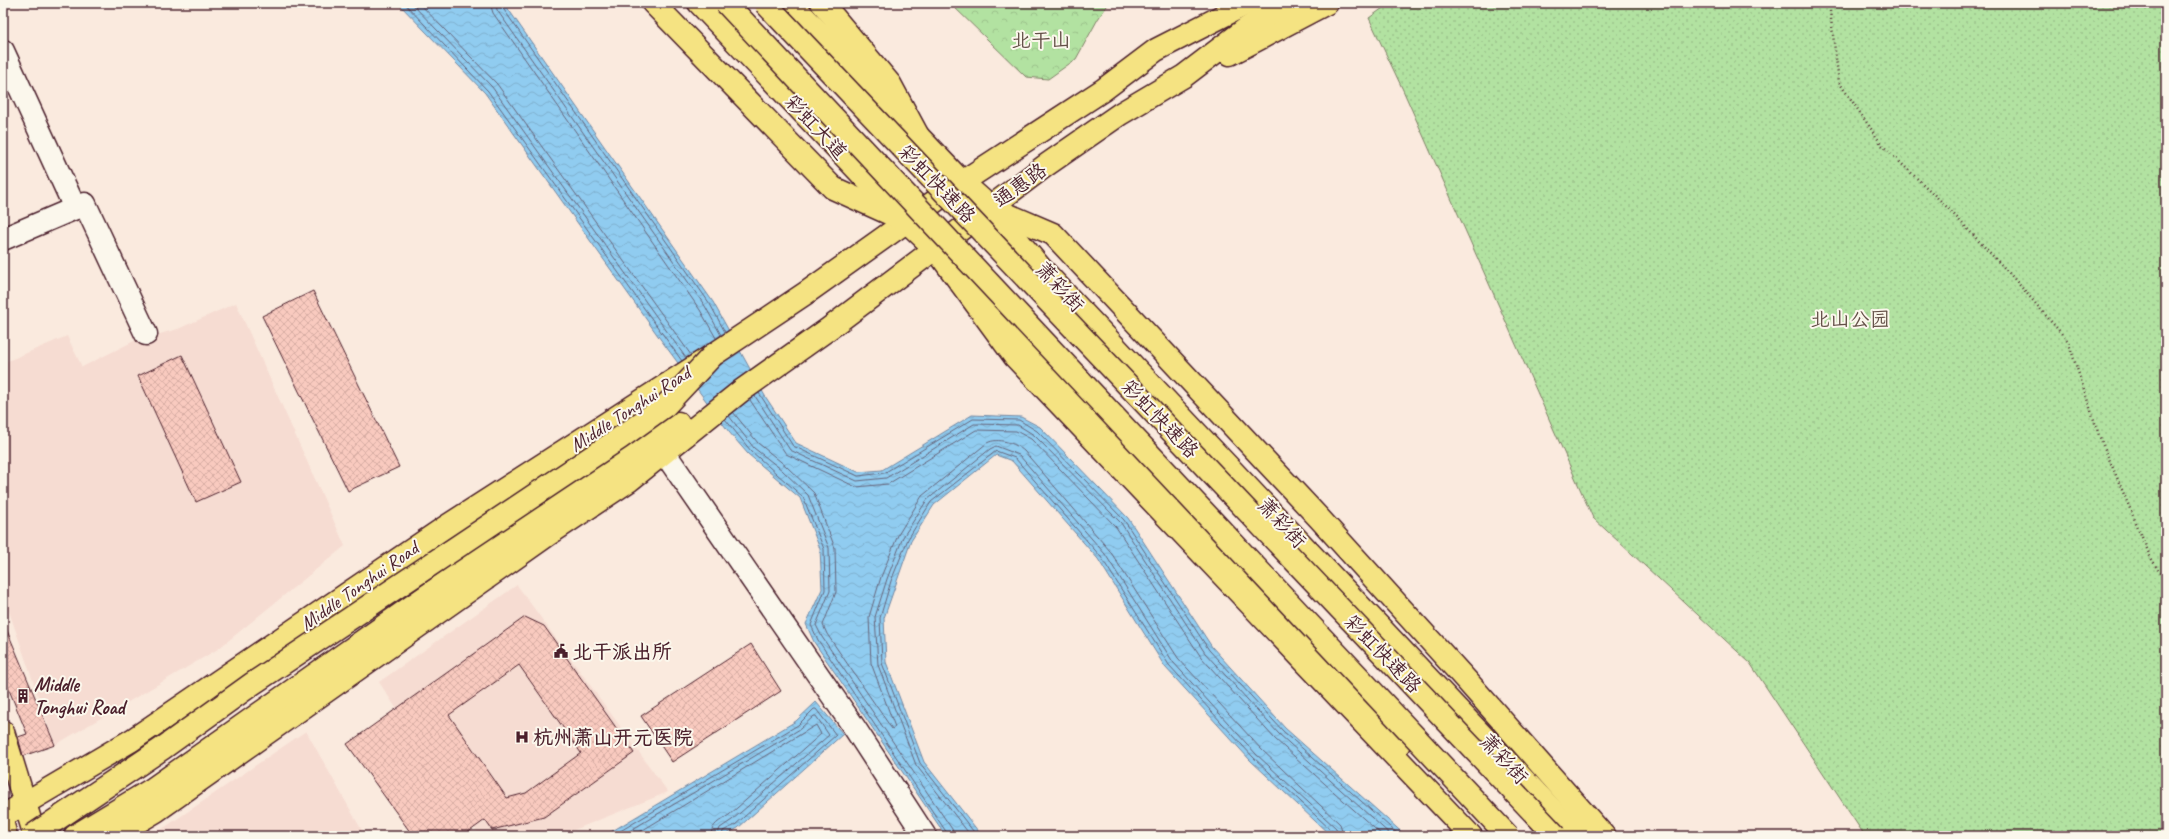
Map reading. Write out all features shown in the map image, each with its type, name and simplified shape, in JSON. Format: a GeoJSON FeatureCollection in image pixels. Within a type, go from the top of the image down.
{"type":"FeatureCollection","features":[{"type":"Feature","properties":{"kind":"main road"},"geometry":{"type":"LineString","coordinates":[[653,3],[832,188],[906,221]]}},
{"type":"Feature","properties":{"kind":"main road","name":"彩虹大道"},"geometry":{"type":"LineString","coordinates":[[699,3],[906,221],[935,248]]}},
{"type":"Feature","properties":{"kind":"main road","name":"彩虹快速路"},"geometry":{"type":"LineString","coordinates":[[726,3],[1508,836]]}},
{"type":"Feature","properties":{"kind":"main road","name":"彩虹快速路"},"geometry":{"type":"LineString","coordinates":[[765,3],[1556,836]]}},
{"type":"Feature","properties":{"kind":"main road"},"geometry":{"type":"LineString","coordinates":[[791,3],[962,182],[990,207],[1053,234],[1318,518],[1473,688],[1604,836]]}},
{"type":"Feature","properties":{"kind":"main road"},"geometry":{"type":"LineString","coordinates":[[822,3],[890,84],[918,136]]}},
{"type":"Feature","properties":{"kind":"main road"},"geometry":{"type":"LineString","coordinates":[[1156,50],[1216,3]]}},
{"type":"Feature","properties":{"kind":"main road","name":"通惠路"},"geometry":{"type":"LineString","coordinates":[[740,337],[962,182],[1103,90],[1156,50],[1248,3]]}},
{"type":"Feature","properties":{"kind":"main road","name":"通惠路"},"geometry":{"type":"LineString","coordinates":[[761,377],[990,207],[1120,114],[1184,76],[1247,28],[1286,3]]}},
{"type":"Feature","properties":{"kind":"main road"},"geometry":{"type":"LineString","coordinates":[[1184,76],[1260,39],[1327,3]]}},
{"type":"Feature","properties":{"kind":"main road","name":"萧彩街"},"geometry":{"type":"LineString","coordinates":[[990,207],[1040,267],[1577,836]]}},
{"type":"Feature","properties":{"kind":"main road"},"geometry":{"type":"LineString","coordinates":[[935,248],[1015,357],[1471,836]]}},
{"type":"Feature","properties":{"kind":"main road"},"geometry":{"type":"LineString","coordinates":[[935,248],[1484,836]]}},
{"type":"Feature","properties":{"kind":"main road","name":"Middle Tonghui Road"},"geometry":{"type":"LineString","coordinates":[[3,816],[132,740],[444,528],[740,337]]}},
{"type":"Feature","properties":{"kind":"main road","name":"Middle Tonghui Road"},"geometry":{"type":"LineString","coordinates":[[33,836],[163,748],[258,680],[548,485],[614,443],[666,405],[713,355]]}},
{"type":"Feature","properties":{"kind":"main road","name":"Middle Tonghui Road"},"geometry":{"type":"LineString","coordinates":[[114,836],[156,811],[549,534],[630,480],[741,391],[761,377]]}},
{"type":"Feature","properties":{"kind":"main road","name":"Middle Tonghui Road"},"geometry":{"type":"LineString","coordinates":[[75,836],[151,790],[479,559],[685,419],[741,391]]}},
{"type":"Feature","properties":{"kind":"main road"},"geometry":{"type":"LineString","coordinates":[[3,732],[25,803],[33,836]]}},
{"type":"Feature","properties":{"kind":"main road"},"geometry":{"type":"LineString","coordinates":[[3,825],[6,836]]}},
{"type":"Feature","properties":{"kind":"street"},"geometry":{"type":"LineString","coordinates":[[3,51],[75,208]]}},
{"type":"Feature","properties":{"kind":"street"},"geometry":{"type":"LineString","coordinates":[[3,239],[85,204],[146,334]]}},
{"type":"Feature","properties":{"kind":"street"},"geometry":{"type":"LineString","coordinates":[[664,452],[854,727],[925,836]]}},
{"type":"Feature","properties":{"kind":"path"},"geometry":{"type":"LineString","coordinates":[[1829,3],[1839,82],[1882,145],[1944,204],[2010,274],[2068,341],[2099,435],[2150,556],[2166,584]]}},
{"type":"Feature","properties":{"kind":"shaded area"},"geometry":{"type":"Polygon","coordinates":[[[236,303],[345,546],[218,649],[55,745],[3,594],[3,363],[67,336],[82,367],[134,341],[178,329],[236,303]]]}},
{"type":"Feature","properties":{"kind":"shaded area","name":"杭州萧山开元医院"},"geometry":{"type":"Polygon","coordinates":[[[517,585],[668,792],[559,836],[480,836],[379,682],[517,585]]]}},
{"type":"Feature","properties":{"kind":"shaded area"},"geometry":{"type":"Polygon","coordinates":[[[306,731],[365,836],[152,836],[306,731]]]}},
{"type":"Feature","properties":{"kind":"green space","name":"北干山"},"geometry":{"type":"Polygon","coordinates":[[[950,3],[1109,3],[1098,19],[1076,59],[1048,79],[1026,77],[950,3]]]}},
{"type":"Feature","properties":{"kind":"green space","name":"北山公园"},"geometry":{"type":"Polygon","coordinates":[[[1390,3],[2166,3],[2166,836],[1865,836],[1750,663],[1593,518],[1403,90],[1369,18],[1390,3]]]}},
{"type":"Feature","properties":{"kind":"water"},"geometry":{"type":"Polygon","coordinates":[[[398,3],[504,3],[713,302],[765,396],[796,443],[858,472],[882,470],[972,415],[1021,417],[1040,427],[1128,518],[1212,647],[1285,728],[1406,836],[1331,836],[1250,760],[1165,667],[1098,559],[1012,461],[996,455],[934,505],[911,541],[884,618],[886,662],[924,762],[982,836],[946,836],[814,642],[806,624],[822,589],[820,549],[800,498],[748,454],[729,432],[661,340],[485,93],[398,3]]]}},
{"type":"Feature","properties":{"kind":"water"},"geometry":{"type":"Polygon","coordinates":[[[816,702],[843,734],[738,828],[723,836],[604,836],[796,721],[816,702]]]}},
{"type":"Feature","properties":{"kind":"building"},"geometry":{"type":"Polygon","coordinates":[[[313,291],[399,467],[348,491],[262,316],[313,291]]]}},
{"type":"Feature","properties":{"kind":"building"},"geometry":{"type":"Polygon","coordinates":[[[182,355],[241,482],[196,502],[138,376],[182,355]]]}},
{"type":"Feature","properties":{"kind":"building"},"geometry":{"type":"Polygon","coordinates":[[[525,617],[544,626],[634,753],[544,817],[492,830],[485,820],[463,836],[413,836],[347,744],[525,617]],[[519,665],[449,715],[507,798],[526,793],[581,753],[519,665]]]}},
{"type":"Feature","properties":{"kind":"building","name":"Middle Tonghui Road"},"geometry":{"type":"Polygon","coordinates":[[[3,621],[55,745],[23,756],[18,737],[27,734],[3,675],[3,621]]]}},
{"type":"Feature","properties":{"kind":"building"},"geometry":{"type":"Polygon","coordinates":[[[751,644],[781,691],[672,762],[641,716],[751,644]]]}},
{"type":"Feature","properties":{"kind":"place","name":"北干派出所"},"geometry":{"type":"Point","coordinates":[561,651]}},
{"type":"Feature","properties":{"kind":"place","name":"Middle Tonghui Road"},"geometry":{"type":"Point","coordinates":[23,696]}},
{"type":"Feature","properties":{"kind":"place","name":"杭州萧山开元医院"},"geometry":{"type":"Point","coordinates":[522,737]}}]}
